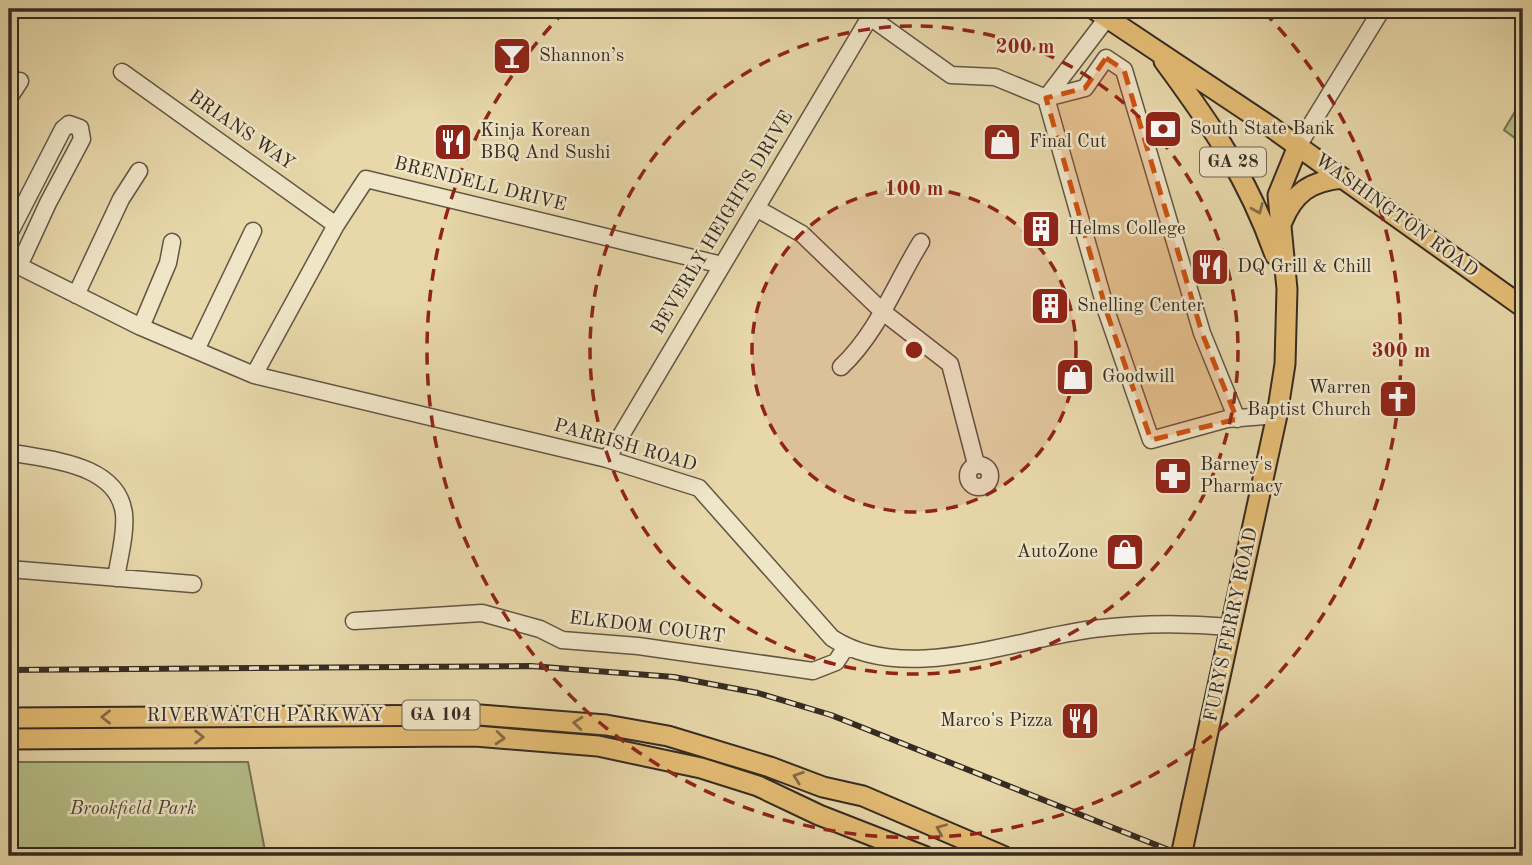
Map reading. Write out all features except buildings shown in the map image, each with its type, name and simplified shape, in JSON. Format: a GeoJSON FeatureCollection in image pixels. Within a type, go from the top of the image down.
{"type":"FeatureCollection","features":[{"type":"Feature","properties":{"kind":"main road","name":"WASHINGTON ROAD"},"geometry":{"type":"LineString","coordinates":[[1100,13],[1298,146],[1523,307]]}},
{"type":"Feature","properties":{"kind":"main road","name":"GA 28"},"geometry":{"type":"LineString","coordinates":[[1155,49],[1215,131],[1258,205],[1287,289]]}},
{"type":"Feature","properties":{"kind":"main road","name":"FURYS FERRY ROAD"},"geometry":{"type":"LineString","coordinates":[[1181,856],[1277,415],[1285,364],[1287,289],[1278,195],[1298,146]]}},
{"type":"Feature","properties":{"kind":"main road"},"geometry":{"type":"LineString","coordinates":[[1280,226],[1290,202],[1301,190],[1324,180],[1343,178]]}},
{"type":"Feature","properties":{"kind":"main road","name":"RIVERWATCH PARKWAY"},"geometry":{"type":"LineString","coordinates":[[9,718],[480,715],[606,725],[668,736],[770,766],[823,787],[863,796],[1003,856]]}},
{"type":"Feature","properties":{"kind":"main road","name":"RIVERWATCH PARKWAY"},"geometry":{"type":"LineString","coordinates":[[9,739],[475,736],[598,746],[701,768],[758,786],[819,815],[924,856]]}},
{"type":"Feature","properties":{"kind":"street"},"geometry":{"type":"LineString","coordinates":[[1298,146],[1382,9]]}},
{"type":"Feature","properties":{"kind":"street"},"geometry":{"type":"LineString","coordinates":[[873,13],[951,75],[995,77],[1046,98],[1085,88],[1106,58],[1124,70],[1202,333],[1237,419]]}},
{"type":"Feature","properties":{"kind":"street","name":"BEVERLY HEIGHTS DRIVE"},"geometry":{"type":"LineString","coordinates":[[607,459],[873,13]]}},
{"type":"Feature","properties":{"kind":"street"},"geometry":{"type":"LineString","coordinates":[[1100,13],[1046,98],[1107,313],[1151,440],[1237,419],[1277,415]]}},
{"type":"Feature","properties":{"kind":"street","name":"BRIANS WAY"},"geometry":{"type":"LineString","coordinates":[[122,72],[336,225]]}},
{"type":"Feature","properties":{"kind":"street"},"geometry":{"type":"LineString","coordinates":[[9,98],[20,81]]}},
{"type":"Feature","properties":{"kind":"street"},"geometry":{"type":"LineString","coordinates":[[9,234],[63,129],[69,124],[80,128],[81,142],[14,264]]}},
{"type":"Feature","properties":{"kind":"street"},"geometry":{"type":"LineString","coordinates":[[76,295],[121,199],[139,171]]}},
{"type":"Feature","properties":{"kind":"street","name":"BRENDELL DRIVE"},"geometry":{"type":"LineString","coordinates":[[254,374],[336,225],[366,179],[722,265]]}},
{"type":"Feature","properties":{"kind":"street"},"geometry":{"type":"LineString","coordinates":[[756,208],[802,234],[883,312],[950,364],[976,464]]}},
{"type":"Feature","properties":{"kind":"street"},"geometry":{"type":"LineString","coordinates":[[196,350],[253,231]]}},
{"type":"Feature","properties":{"kind":"street"},"geometry":{"type":"LineString","coordinates":[[141,327],[168,263],[172,242]]}},
{"type":"Feature","properties":{"kind":"street"},"geometry":{"type":"LineString","coordinates":[[841,367],[853,356],[883,312],[920,242]]}},
{"type":"Feature","properties":{"kind":"street","name":"PARRISH ROAD"},"geometry":{"type":"LineString","coordinates":[[14,264],[141,327],[254,374],[607,459],[699,488],[832,638],[846,647],[890,657],[938,657],[1119,626],[1181,624],[1231,627]]}},
{"type":"Feature","properties":{"kind":"street"},"geometry":{"type":"LineString","coordinates":[[9,452],[86,468],[120,495],[124,516],[116,578]]}},
{"type":"Feature","properties":{"kind":"street"},"geometry":{"type":"LineString","coordinates":[[9,569],[193,584]]}},
{"type":"Feature","properties":{"kind":"street","name":"ELKDOM COURT"},"geometry":{"type":"LineString","coordinates":[[354,621],[482,613],[540,629],[562,640],[638,646],[813,671],[836,662],[846,647]]}},
{"type":"Feature","properties":{"kind":"highlighted area"},"geometry":{"type":"Polygon","coordinates":[[[1106,58],[1124,70],[1202,333],[1237,419],[1151,440],[1107,313],[1046,98],[1085,88],[1106,58]]]}},
{"type":"Feature","properties":{"kind":"green space"},"geometry":{"type":"Polygon","coordinates":[[[1523,98],[1523,144],[1504,130],[1523,98]]]}},
{"type":"Feature","properties":{"kind":"green space","name":"Brookfield Park"},"geometry":{"type":"Polygon","coordinates":[[[9,762],[248,762],[266,856],[9,856],[9,762]]]}},
{"type":"Feature","properties":{"kind":"railway"},"geometry":{"type":"LineString","coordinates":[[9,670],[531,666],[674,677],[758,693],[831,715],[1184,856]]}},
{"type":"Feature","properties":{"kind":"place","name":"Shannon’s"},"geometry":{"type":"Point","coordinates":[512,56]}},
{"type":"Feature","properties":{"kind":"place","name":"South State Bank"},"geometry":{"type":"Point","coordinates":[1163,129]}},
{"type":"Feature","properties":{"kind":"place","name":"Kinja Korean BBQ And Sushi"},"geometry":{"type":"Point","coordinates":[453,142]}},
{"type":"Feature","properties":{"kind":"place","name":"Final Cut"},"geometry":{"type":"Point","coordinates":[1002,142]}},
{"type":"Feature","properties":{"kind":"place","name":"Helms College"},"geometry":{"type":"Point","coordinates":[1041,229]}},
{"type":"Feature","properties":{"kind":"place","name":"DQ Grill & Chill"},"geometry":{"type":"Point","coordinates":[1210,267]}},
{"type":"Feature","properties":{"kind":"place","name":"Snelling Center"},"geometry":{"type":"Point","coordinates":[1050,306]}},
{"type":"Feature","properties":{"kind":"place","name":"Goodwill"},"geometry":{"type":"Point","coordinates":[1075,377]}},
{"type":"Feature","properties":{"kind":"place","name":"Warren Baptist Church"},"geometry":{"type":"Point","coordinates":[1398,399]}},
{"type":"Feature","properties":{"kind":"place","name":"Barney's Pharmacy"},"geometry":{"type":"Point","coordinates":[1173,476]}},
{"type":"Feature","properties":{"kind":"place","name":"AutoZone"},"geometry":{"type":"Point","coordinates":[1125,552]}},
{"type":"Feature","properties":{"kind":"place","name":"Marco's Pizza"},"geometry":{"type":"Point","coordinates":[1080,721]}}]}
